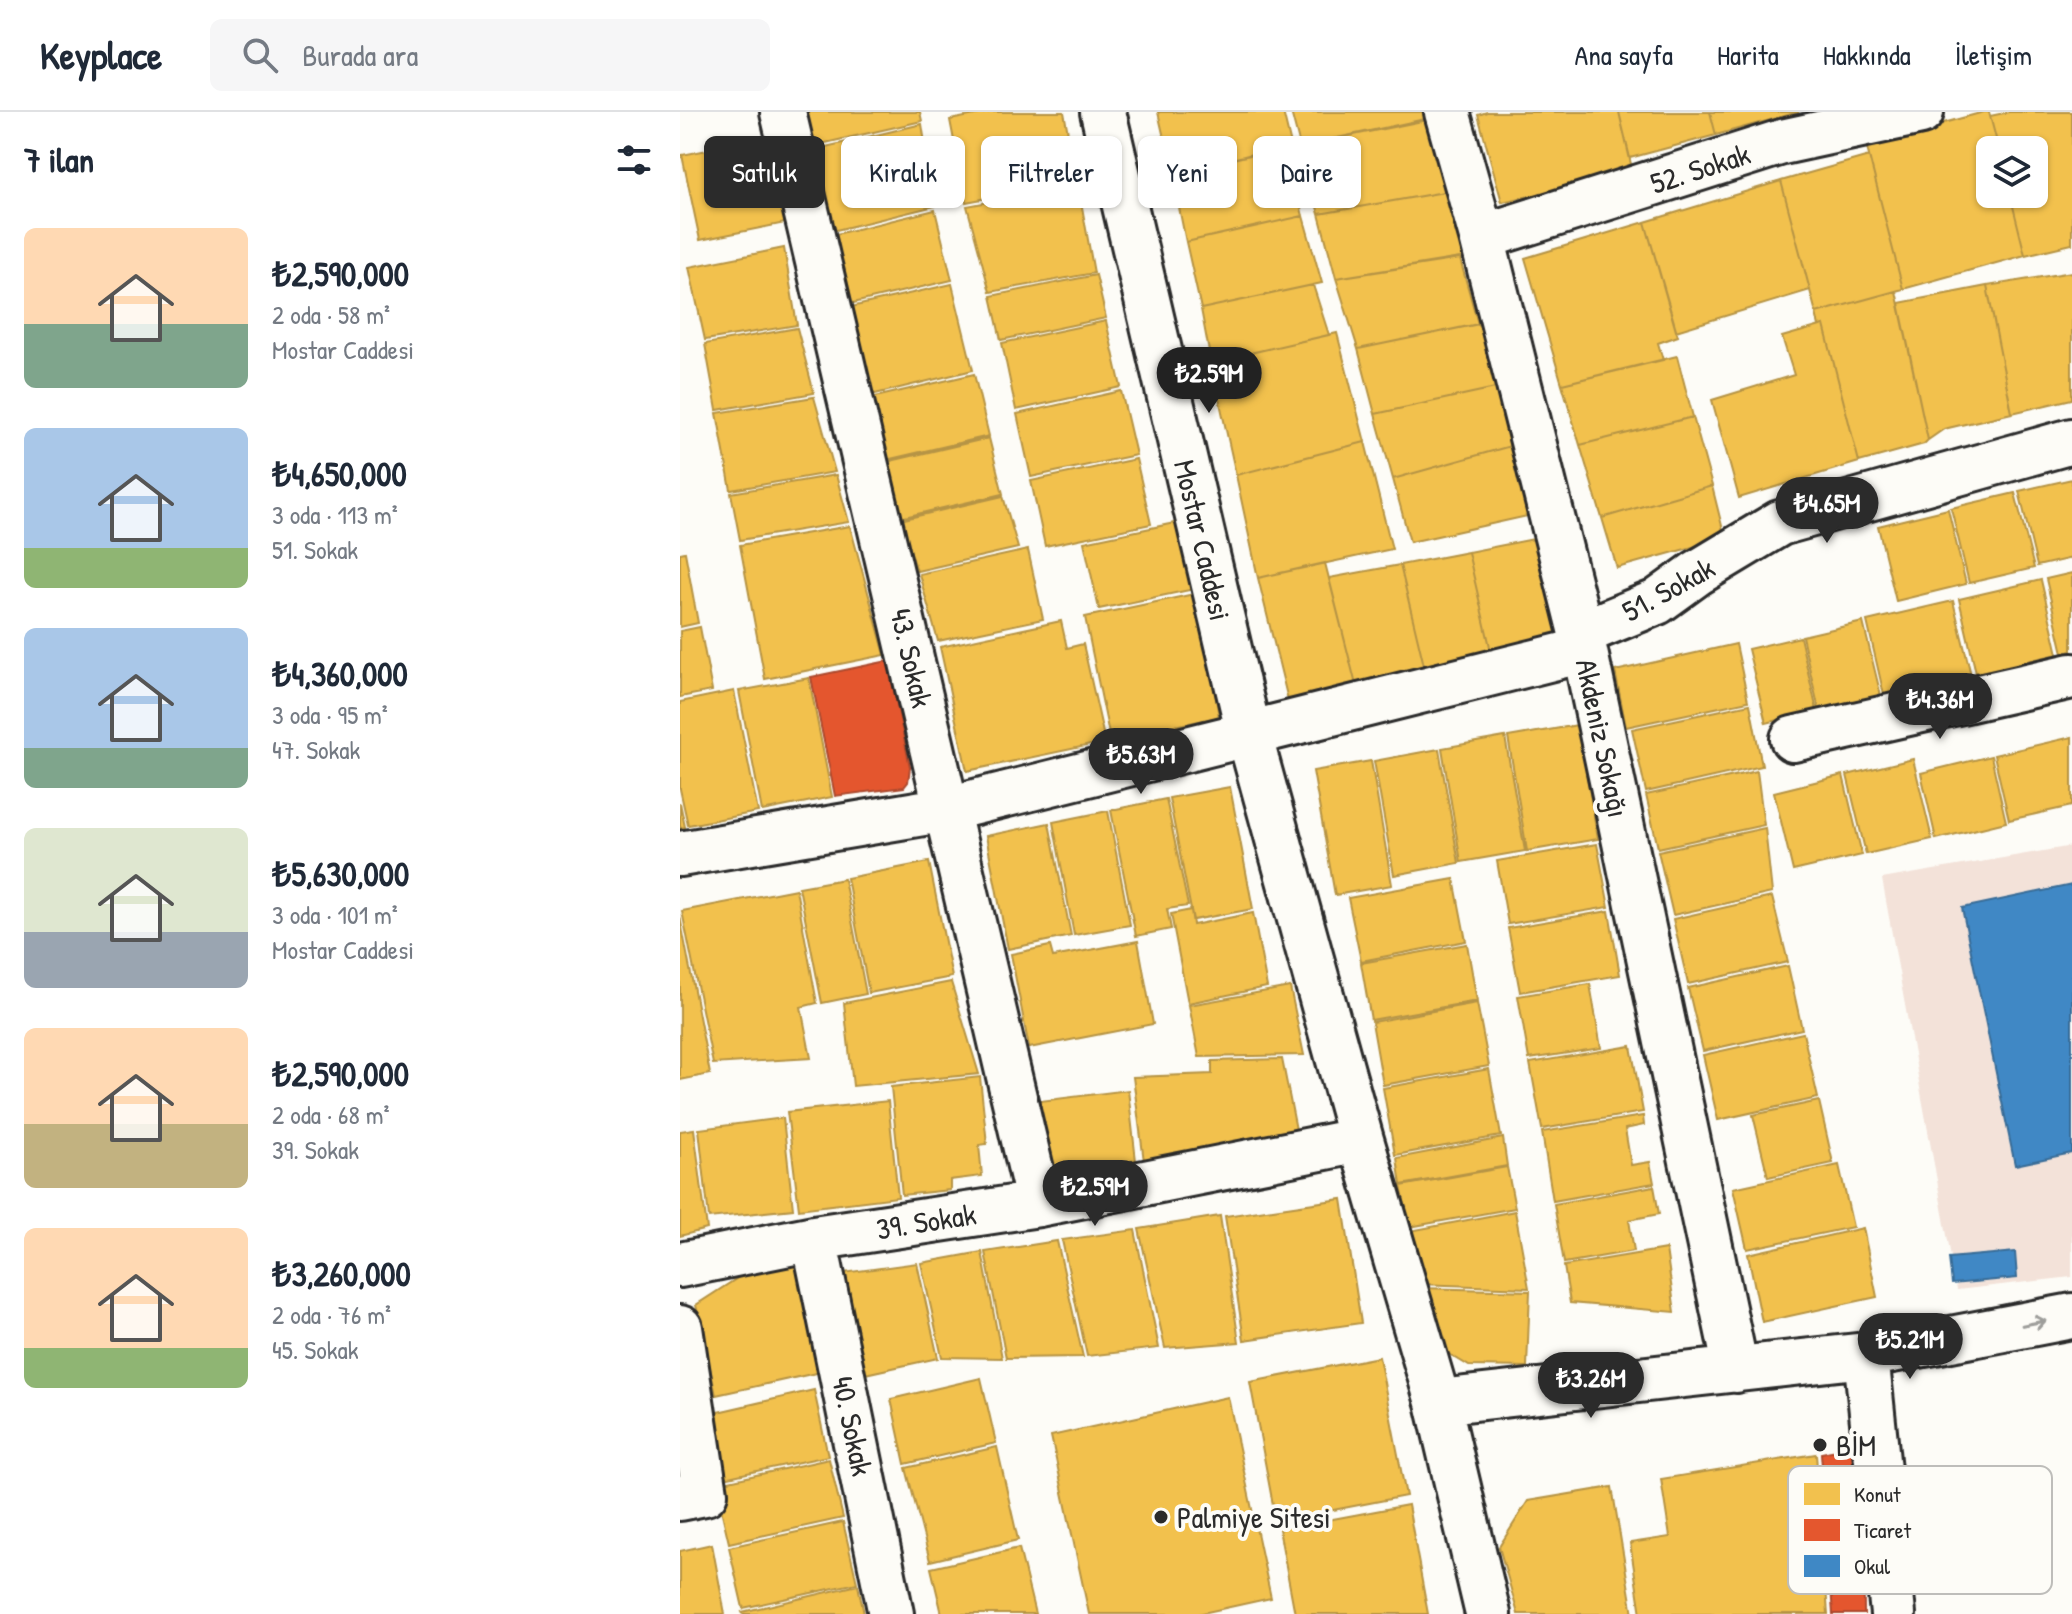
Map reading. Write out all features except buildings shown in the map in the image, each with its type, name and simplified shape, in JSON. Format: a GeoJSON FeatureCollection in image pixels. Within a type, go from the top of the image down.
{"type":"FeatureCollection","features":[{"type":"Feature","properties":{"kind":"street","name":"43. Sokak"},"geometry":{"type":"LineString","coordinates":[[783,112],[1039,1204]]}},
{"type":"Feature","properties":{"kind":"street","name":"Mostar Caddesi"},"geometry":{"type":"LineString","coordinates":[[1103,112],[1249,734],[1361,1140],[1438,1402],[1488,1614]]}},
{"type":"Feature","properties":{"kind":"street","name":"Akdeniz Sokağı"},"geometry":{"type":"LineString","coordinates":[[1447,112],[1482,237],[1583,642],[1736,1370]]}},
{"type":"Feature","properties":{"kind":"street","name":"52. Sokak"},"geometry":{"type":"LineString","coordinates":[[1482,237],[1782,142],[1921,112]]}},
{"type":"Feature","properties":{"kind":"street","name":"51. Sokak"},"geometry":{"type":"LineString","coordinates":[[680,854],[947,809],[1249,734],[1583,642],[1657,602],[1697,573],[1780,523],[2072,441]]}},
{"type":"Feature","properties":{"kind":"street"},"geometry":{"type":"LineString","coordinates":[[1793,739],[2072,676]]}},
{"type":"Feature","properties":{"kind":"street","name":"39. Sokak"},"geometry":{"type":"LineString","coordinates":[[680,1265],[814,1238],[1039,1204],[1361,1140]]}},
{"type":"Feature","properties":{"kind":"street","name":"40. Sokak"},"geometry":{"type":"LineString","coordinates":[[814,1238],[891,1614]]}},
{"type":"Feature","properties":{"kind":"street"},"geometry":{"type":"LineString","coordinates":[[1438,1402],[1866,1355],[2072,1316]]}},
{"type":"Feature","properties":{"kind":"street"},"geometry":{"type":"LineString","coordinates":[[680,1328],[705,1493],[680,1498]]}},
{"type":"Feature","properties":{"kind":"street"},"geometry":{"type":"LineString","coordinates":[[1866,1355],[1878,1466]]}},
{"type":"Feature","properties":{"kind":"street"},"geometry":{"type":"LineString","coordinates":[[1891,1594],[1893,1614]]}},
{"type":"Feature","properties":{"kind":"shaded area"},"geometry":{"type":"Polygon","coordinates":[[[2072,846],[2072,1277],[1957,1290],[1882,879],[2072,846]]]}},
{"type":"Feature","properties":{"kind":"place","name":"BİM"},"geometry":{"type":"Point","coordinates":[1820,1445]}},
{"type":"Feature","properties":{"kind":"place","name":"Palmiye Sitesi"},"geometry":{"type":"Point","coordinates":[1161,1517]}}]}
